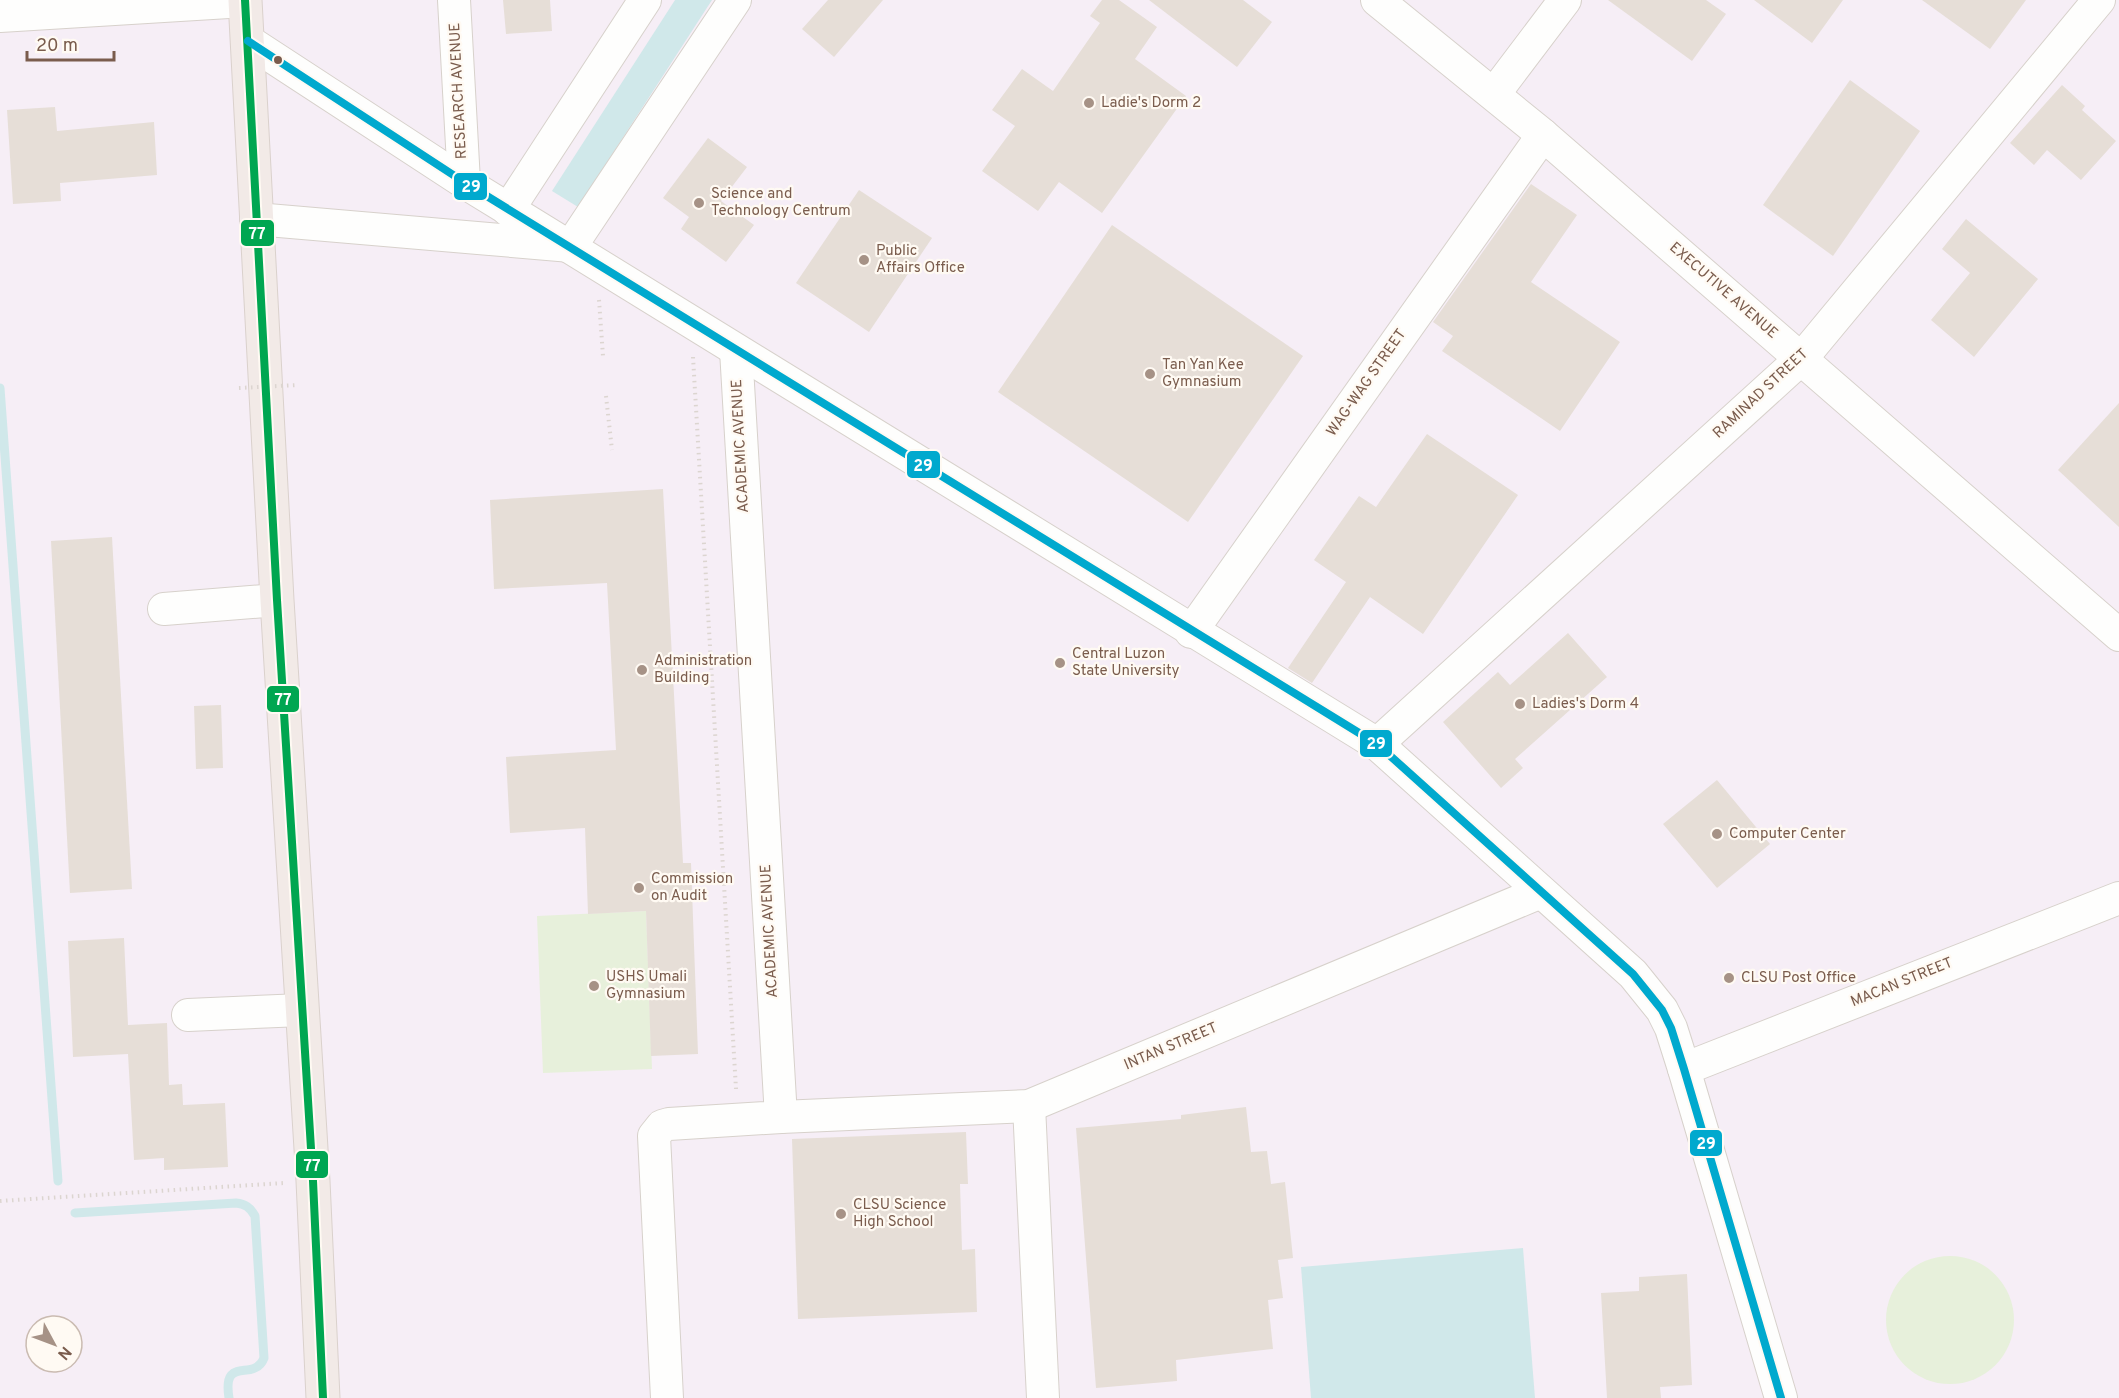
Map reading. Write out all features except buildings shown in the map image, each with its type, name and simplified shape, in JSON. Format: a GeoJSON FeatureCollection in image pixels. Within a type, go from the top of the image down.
{"type":"FeatureCollection","features":[{"type":"Feature","properties":{"kind":"highway"},"geometry":{"type":"LineString","coordinates":[[245,0],[277,600],[313,1181],[323,1398]]}},
{"type":"Feature","properties":{"kind":"street"},"geometry":{"type":"LineString","coordinates":[[0,16],[245,0]]}},
{"type":"Feature","properties":{"kind":"street","name":"RESEARCH AVENUE"},"geometry":{"type":"LineString","coordinates":[[454,0],[464,182]]}},
{"type":"Feature","properties":{"kind":"street"},"geometry":{"type":"LineString","coordinates":[[508,210],[645,0]]}},
{"type":"Feature","properties":{"kind":"street"},"geometry":{"type":"LineString","coordinates":[[571,246],[735,0]]}},
{"type":"Feature","properties":{"kind":"street","name":"EXECUTIVE AVENUE"},"geometry":{"type":"LineString","coordinates":[[1377,0],[1543,135],[2119,635]]}},
{"type":"Feature","properties":{"kind":"street"},"geometry":{"type":"LineString","coordinates":[[1494,94],[1565,0]]}},
{"type":"Feature","properties":{"kind":"street","name":"RAMINAD STREET"},"geometry":{"type":"LineString","coordinates":[[1377,744],[1802,358],[2099,0]]}},
{"type":"Feature","properties":{"kind":"street"},"geometry":{"type":"LineString","coordinates":[[2106,0],[2119,11]]}},
{"type":"Feature","properties":{"kind":"street"},"geometry":{"type":"LineString","coordinates":[[248,41],[508,210],[571,246],[1191,632],[1377,744],[1633,974],[1662,1010],[1671,1028],[1684,1069],[1781,1398]]}},
{"type":"Feature","properties":{"kind":"street","name":"WAG-WAG STREET"},"geometry":{"type":"LineString","coordinates":[[1191,632],[1543,135]]}},
{"type":"Feature","properties":{"kind":"street"},"geometry":{"type":"LineString","coordinates":[[256,219],[571,246]]}},
{"type":"Feature","properties":{"kind":"street","name":"ACADEMIC AVENUE"},"geometry":{"type":"LineString","coordinates":[[736,350],[781,1118]]}},
{"type":"Feature","properties":{"kind":"street"},"geometry":{"type":"LineString","coordinates":[[164,609],[277,600]]}},
{"type":"Feature","properties":{"kind":"street","name":"INTAN STREET"},"geometry":{"type":"LineString","coordinates":[[781,1118],[1029,1106],[1541,892]]}},
{"type":"Feature","properties":{"kind":"street","name":"MACAN STREET"},"geometry":{"type":"LineString","coordinates":[[1684,1069],[2119,898]]}},
{"type":"Feature","properties":{"kind":"street"},"geometry":{"type":"LineString","coordinates":[[188,1015],[302,1010]]}},
{"type":"Feature","properties":{"kind":"street"},"geometry":{"type":"LineString","coordinates":[[1029,1106],[1043,1398]]}},
{"type":"Feature","properties":{"kind":"street"},"geometry":{"type":"LineString","coordinates":[[667,1398],[654,1136],[662,1126],[669,1124],[781,1118]]}},
{"type":"Feature","properties":{"kind":"path"},"geometry":{"type":"LineString","coordinates":[[599,291],[603,356]]}},
{"type":"Feature","properties":{"kind":"path"},"geometry":{"type":"LineString","coordinates":[[692,347],[738,1120]]}},
{"type":"Feature","properties":{"kind":"path"},"geometry":{"type":"LineString","coordinates":[[239,388],[298,385]]}},
{"type":"Feature","properties":{"kind":"path"},"geometry":{"type":"LineString","coordinates":[[606,396],[612,450]]}},
{"type":"Feature","properties":{"kind":"path"},"geometry":{"type":"LineString","coordinates":[[0,1201],[313,1181]]}},
{"type":"Feature","properties":{"kind":"shaded area","name":"Central Luzon State University"},"geometry":{"type":"Polygon","coordinates":[[[0,0],[2119,0],[2119,1398],[0,1398],[0,0]]]}},
{"type":"Feature","properties":{"kind":"green space","name":"USHS Umali Gymnasium"},"geometry":{"type":"Polygon","coordinates":[[[646,911],[652,1069],[543,1073],[537,916],[646,911]]]}},
{"type":"Feature","properties":{"kind":"green space"},"geometry":{"type":"Polygon","coordinates":[[[1950,1256],[1974,1261],[1995,1275],[2009,1296],[2014,1320],[2009,1344],[1995,1365],[1974,1379],[1950,1384],[1926,1379],[1905,1365],[1891,1344],[1886,1320],[1891,1296],[1905,1275],[1926,1261],[1950,1256]]]}},
{"type":"Feature","properties":{"kind":"water"},"geometry":{"type":"Polygon","coordinates":[[[675,0],[712,0],[578,207],[552,191],[675,0]]]}},
{"type":"Feature","properties":{"kind":"water"},"geometry":{"type":"Polygon","coordinates":[[[1523,1248],[1535,1398],[1311,1398],[1301,1267],[1523,1248]]]}},
{"type":"Feature","properties":{"kind":"waterway"},"geometry":{"type":"LineString","coordinates":[[0,388],[58,1181]]}},
{"type":"Feature","properties":{"kind":"waterway"},"geometry":{"type":"LineString","coordinates":[[75,1213],[236,1203],[245,1205],[251,1210],[255,1216],[264,1358],[253,1369],[234,1373],[230,1377],[229,1398]]}},
{"type":"Feature","properties":{"kind":"transit line","name":"77"},"geometry":{"type":"LineString","coordinates":[[245,0],[277,600],[313,1181],[323,1398]]}},
{"type":"Feature","properties":{"kind":"transit line","name":"29"},"geometry":{"type":"LineString","coordinates":[[248,41],[464,182],[1377,744],[1633,974],[1662,1010],[1671,1028],[1684,1069],[1781,1398]]}},
{"type":"Feature","properties":{"kind":"place","name":"Ladie's Dorm 2"},"geometry":{"type":"Point","coordinates":[1089,103]}},
{"type":"Feature","properties":{"kind":"place","name":"Science and Technology Centrum"},"geometry":{"type":"Point","coordinates":[699,203]}},
{"type":"Feature","properties":{"kind":"place","name":"Public Affairs Office"},"geometry":{"type":"Point","coordinates":[864,260]}},
{"type":"Feature","properties":{"kind":"place","name":"Tan Yan Kee Gymnasium"},"geometry":{"type":"Point","coordinates":[1150,374]}},
{"type":"Feature","properties":{"kind":"place","name":"Central Luzon State University"},"geometry":{"type":"Point","coordinates":[1060,663]}},
{"type":"Feature","properties":{"kind":"place","name":"Administration Building"},"geometry":{"type":"Point","coordinates":[642,670]}},
{"type":"Feature","properties":{"kind":"place","name":"Ladies's Dorm 4"},"geometry":{"type":"Point","coordinates":[1520,704]}},
{"type":"Feature","properties":{"kind":"place","name":"Computer Center"},"geometry":{"type":"Point","coordinates":[1717,834]}},
{"type":"Feature","properties":{"kind":"place","name":"Commission on Audit"},"geometry":{"type":"Point","coordinates":[639,888]}},
{"type":"Feature","properties":{"kind":"place","name":"CLSU Post Office"},"geometry":{"type":"Point","coordinates":[1729,978]}},
{"type":"Feature","properties":{"kind":"place","name":"USHS Umali Gymnasium"},"geometry":{"type":"Point","coordinates":[594,986]}},
{"type":"Feature","properties":{"kind":"place","name":"CLSU Science High School"},"geometry":{"type":"Point","coordinates":[841,1214]}}]}
